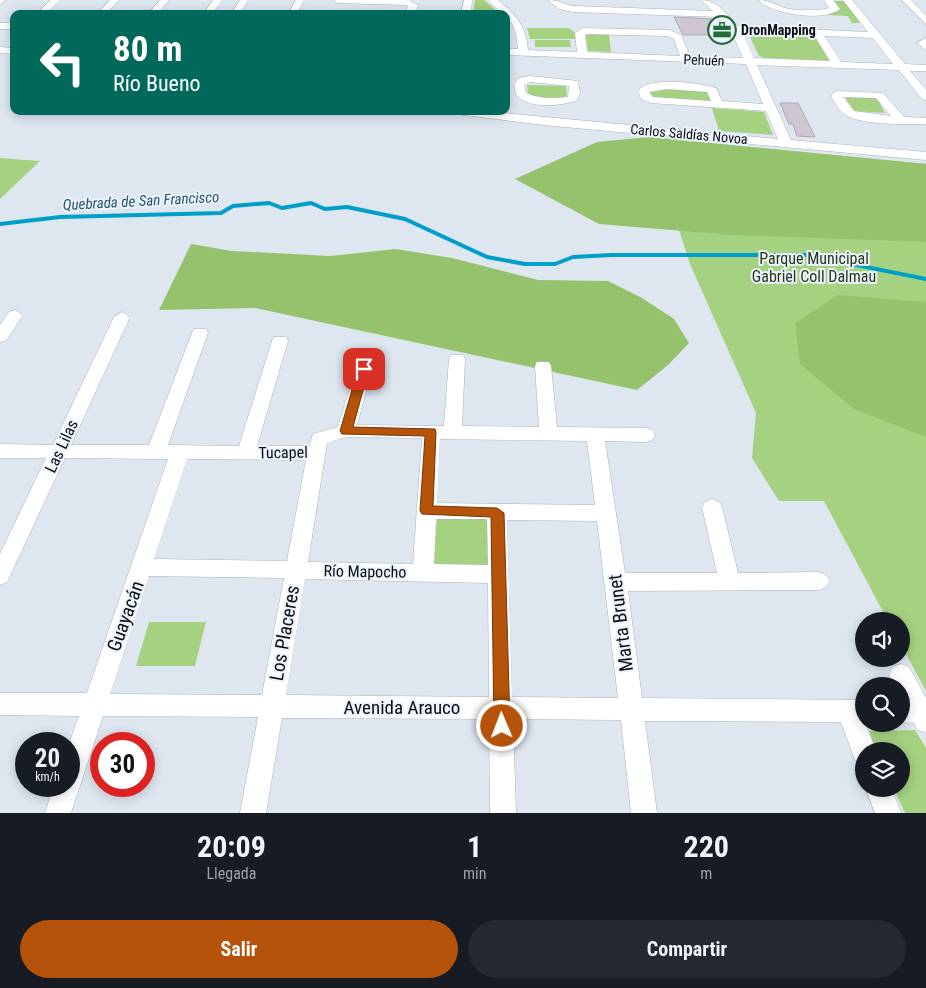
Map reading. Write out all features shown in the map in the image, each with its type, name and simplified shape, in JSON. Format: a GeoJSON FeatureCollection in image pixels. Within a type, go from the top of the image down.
{"type":"FeatureCollection","features":[{"type":"Feature","properties":{"kind":"street"},"geometry":{"type":"LineString","coordinates":[[45,10],[56,0]]}},
{"type":"Feature","properties":{"kind":"street"},"geometry":{"type":"LineString","coordinates":[[105,10],[115,0]]}},
{"type":"Feature","properties":{"kind":"street"},"geometry":{"type":"LineString","coordinates":[[155,10],[164,0]]}},
{"type":"Feature","properties":{"kind":"street"},"geometry":{"type":"LineString","coordinates":[[210,10],[218,0]]}},
{"type":"Feature","properties":{"kind":"street"},"geometry":{"type":"LineString","coordinates":[[337,0],[411,3],[413,5],[411,10]]}},
{"type":"Feature","properties":{"kind":"street"},"geometry":{"type":"LineString","coordinates":[[492,0],[504,10]]}},
{"type":"Feature","properties":{"kind":"street"},"geometry":{"type":"LineString","coordinates":[[552,0],[562,7],[573,8],[673,7],[719,11]]}},
{"type":"Feature","properties":{"kind":"street"},"geometry":{"type":"LineString","coordinates":[[705,0],[719,11],[735,29],[786,142]]}},
{"type":"Feature","properties":{"kind":"street"},"geometry":{"type":"LineString","coordinates":[[763,0],[778,10],[823,12],[834,9],[828,0]]}},
{"type":"Feature","properties":{"kind":"street"},"geometry":{"type":"LineString","coordinates":[[847,0],[926,96]]}},
{"type":"Feature","properties":{"kind":"street"},"geometry":{"type":"LineString","coordinates":[[906,0],[926,21]]}},
{"type":"Feature","properties":{"kind":"street"},"geometry":{"type":"LineString","coordinates":[[510,14],[522,29],[523,53]]}},
{"type":"Feature","properties":{"kind":"street"},"geometry":{"type":"LineString","coordinates":[[735,29],[876,35]]}},
{"type":"Feature","properties":{"kind":"street"},"geometry":{"type":"LineString","coordinates":[[582,55],[580,33],[583,31],[669,33],[678,37],[686,59]]}},
{"type":"Feature","properties":{"kind":"street"},"geometry":{"type":"LineString","coordinates":[[817,32],[838,65]]}},
{"type":"Feature","properties":{"kind":"street"},"geometry":{"type":"LineString","coordinates":[[926,41],[922,43],[926,47]]}},
{"type":"Feature","properties":{"kind":"street","name":"Pehuén"},"geometry":{"type":"LineString","coordinates":[[510,52],[926,68]]}},
{"type":"Feature","properties":{"kind":"street"},"geometry":{"type":"LineString","coordinates":[[530,79],[574,83],[575,94],[572,99],[564,101],[526,98],[520,95],[520,84],[523,80],[530,79]]}},
{"type":"Feature","properties":{"kind":"street"},"geometry":{"type":"LineString","coordinates":[[717,101],[712,90],[704,88],[665,86],[643,90],[645,97],[651,100],[770,104]]}},
{"type":"Feature","properties":{"kind":"street"},"geometry":{"type":"LineString","coordinates":[[543,122],[544,100]]}},
{"type":"Feature","properties":{"kind":"street"},"geometry":{"type":"LineString","coordinates":[[564,101],[564,124]]}},
{"type":"Feature","properties":{"kind":"street"},"geometry":{"type":"LineString","coordinates":[[926,112],[898,116],[926,121]]}},
{"type":"Feature","properties":{"kind":"street","name":"Carlos Saldías Novoa"},"geometry":{"type":"LineString","coordinates":[[485,115],[564,124],[786,142],[926,156]]}},
{"type":"Feature","properties":{"kind":"street"},"geometry":{"type":"LineString","coordinates":[[0,337],[15,315]]}},
{"type":"Feature","properties":{"kind":"street","name":"Las Lilas"},"geometry":{"type":"LineString","coordinates":[[0,576],[122,317]]}},
{"type":"Feature","properties":{"kind":"street"},"geometry":{"type":"LineString","coordinates":[[156,452],[200,333]]}},
{"type":"Feature","properties":{"kind":"street"},"geometry":{"type":"LineString","coordinates":[[246,453],[280,341]]}},
{"type":"Feature","properties":{"kind":"street"},"geometry":{"type":"LineString","coordinates":[[346,431],[368,353]]}},
{"type":"Feature","properties":{"kind":"street"},"geometry":{"type":"LineString","coordinates":[[453,432],[457,359]]}},
{"type":"Feature","properties":{"kind":"street"},"geometry":{"type":"LineString","coordinates":[[543,366],[548,433]]}},
{"type":"Feature","properties":{"kind":"street","name":"Tucapel"},"geometry":{"type":"LineString","coordinates":[[0,451],[315,453],[319,439],[346,431],[646,435]]}},
{"type":"Feature","properties":{"kind":"street"},"geometry":{"type":"LineString","coordinates":[[423,572],[431,432]]}},
{"type":"Feature","properties":{"kind":"street","name":"Marta Brunet"},"geometry":{"type":"LineString","coordinates":[[595,434],[604,514],[616,582],[644,813]]}},
{"type":"Feature","properties":{"kind":"street","name":"Guayacán"},"geometry":{"type":"LineString","coordinates":[[80,746],[180,452]]}},
{"type":"Feature","properties":{"kind":"street","name":"Los Placeres"},"geometry":{"type":"LineString","coordinates":[[253,813],[315,453]]}},
{"type":"Feature","properties":{"kind":"street"},"geometry":{"type":"LineString","coordinates":[[712,507],[730,582]]}},
{"type":"Feature","properties":{"kind":"street"},"geometry":{"type":"LineString","coordinates":[[426,511],[604,514]]}},
{"type":"Feature","properties":{"kind":"street"},"geometry":{"type":"LineString","coordinates":[[497,513],[503,813]]}},
{"type":"Feature","properties":{"kind":"street","name":"Río Mapocho"},"geometry":{"type":"LineString","coordinates":[[142,566],[498,574]]}},
{"type":"Feature","properties":{"kind":"street"},"geometry":{"type":"LineString","coordinates":[[616,582],[819,581]]}},
{"type":"Feature","properties":{"kind":"street"},"geometry":{"type":"LineString","coordinates":[[901,675],[916,715]]}},
{"type":"Feature","properties":{"kind":"street","name":"Avenida Arauco"},"geometry":{"type":"LineString","coordinates":[[0,704],[855,711]]}},
{"type":"Feature","properties":{"kind":"street"},"geometry":{"type":"LineString","coordinates":[[58,813],[63,797]]}},
{"type":"Feature","properties":{"kind":"street"},"geometry":{"type":"LineString","coordinates":[[881,797],[888,813]]}},
{"type":"Feature","properties":{"kind":"green space"},"geometry":{"type":"Polygon","coordinates":[[[475,0],[484,0],[495,10],[474,10],[475,0]]]}},
{"type":"Feature","properties":{"kind":"green space"},"geometry":{"type":"Polygon","coordinates":[[[834,1],[845,1],[860,23],[852,23],[848,16],[827,15],[838,10],[834,1]]]}},
{"type":"Feature","properties":{"kind":"green space"},"geometry":{"type":"Polygon","coordinates":[[[527,28],[569,28],[575,33],[575,39],[530,39],[527,28]]]}},
{"type":"Feature","properties":{"kind":"green space"},"geometry":{"type":"Polygon","coordinates":[[[748,33],[816,34],[833,61],[764,58],[759,56],[748,33]]]}},
{"type":"Feature","properties":{"kind":"green space"},"geometry":{"type":"Polygon","coordinates":[[[609,34],[611,52],[588,51],[585,36],[609,34]]]}},
{"type":"Feature","properties":{"kind":"green space"},"geometry":{"type":"Polygon","coordinates":[[[535,40],[570,40],[571,47],[535,47],[535,40]]]}},
{"type":"Feature","properties":{"kind":"green space"},"geometry":{"type":"Polygon","coordinates":[[[527,85],[566,86],[567,95],[562,99],[530,96],[528,95],[527,85]]]}},
{"type":"Feature","properties":{"kind":"green space"},"geometry":{"type":"Polygon","coordinates":[[[647,89],[710,91],[711,102],[650,97],[647,89]]]}},
{"type":"Feature","properties":{"kind":"green space"},"geometry":{"type":"Polygon","coordinates":[[[847,97],[870,97],[878,100],[885,113],[854,111],[846,99],[847,97]]]}},
{"type":"Feature","properties":{"kind":"green space"},"geometry":{"type":"Polygon","coordinates":[[[712,108],[764,112],[773,135],[719,131],[712,108]]]}},
{"type":"Feature","properties":{"kind":"green space","name":"Parque Municipal Gabriel Coll Dalmau"},"geometry":{"type":"Polygon","coordinates":[[[649,137],[926,164],[926,691],[910,662],[910,612],[883,612],[824,501],[779,501],[752,458],[756,413],[690,264],[649,137]]]}},
{"type":"Feature","properties":{"kind":"green space"},"geometry":{"type":"Polygon","coordinates":[[[649,137],[926,164],[926,242],[732,235],[599,224],[515,179],[597,142],[649,137]]]}},
{"type":"Feature","properties":{"kind":"green space"},"geometry":{"type":"Polygon","coordinates":[[[0,158],[40,161],[0,199],[0,158]]]}},
{"type":"Feature","properties":{"kind":"green space"},"geometry":{"type":"Polygon","coordinates":[[[191,244],[232,251],[330,256],[396,249],[452,258],[538,280],[608,281],[642,298],[674,319],[689,343],[668,365],[637,390],[255,308],[159,310],[191,244]]]}},
{"type":"Feature","properties":{"kind":"green space"},"geometry":{"type":"Polygon","coordinates":[[[838,295],[926,302],[926,437],[854,409],[800,364],[795,323],[838,295]]]}},
{"type":"Feature","properties":{"kind":"green space"},"geometry":{"type":"Polygon","coordinates":[[[437,516],[489,518],[488,568],[433,566],[437,516]]]}},
{"type":"Feature","properties":{"kind":"green space"},"geometry":{"type":"Polygon","coordinates":[[[149,622],[206,622],[195,666],[136,666],[149,622]]]}},
{"type":"Feature","properties":{"kind":"green space"},"geometry":{"type":"Polygon","coordinates":[[[910,730],[915,730],[926,748],[926,813],[905,813],[898,797],[910,797],[910,742],[873,742],[868,732],[910,732],[910,730]]]}},
{"type":"Feature","properties":{"kind":"building"},"geometry":{"type":"Polygon","coordinates":[[[674,17],[712,19],[719,35],[683,35],[674,17]]]}},
{"type":"Feature","properties":{"kind":"building"},"geometry":{"type":"Polygon","coordinates":[[[780,103],[798,103],[815,137],[797,136],[793,124],[789,124],[780,103]]]}},
{"type":"Feature","properties":{"kind":"waterway","name":"Quebrada de San Francisco"},"geometry":{"type":"LineString","coordinates":[[0,224],[60,217],[221,213],[233,206],[269,203],[282,208],[311,203],[325,209],[347,207],[405,219],[487,257],[525,264],[555,264],[573,257],[612,255],[807,255],[926,279]]}},
{"type":"Feature","properties":{"kind":"place","name":"DronMapping"},"geometry":{"type":"Point","coordinates":[722,30]}},
{"type":"Feature","properties":{"kind":"route"},"geometry":{"type":"LineString","coordinates":[[364,369],[346,431],[431,432],[426,511],[497,513],[502,726]]}}]}
